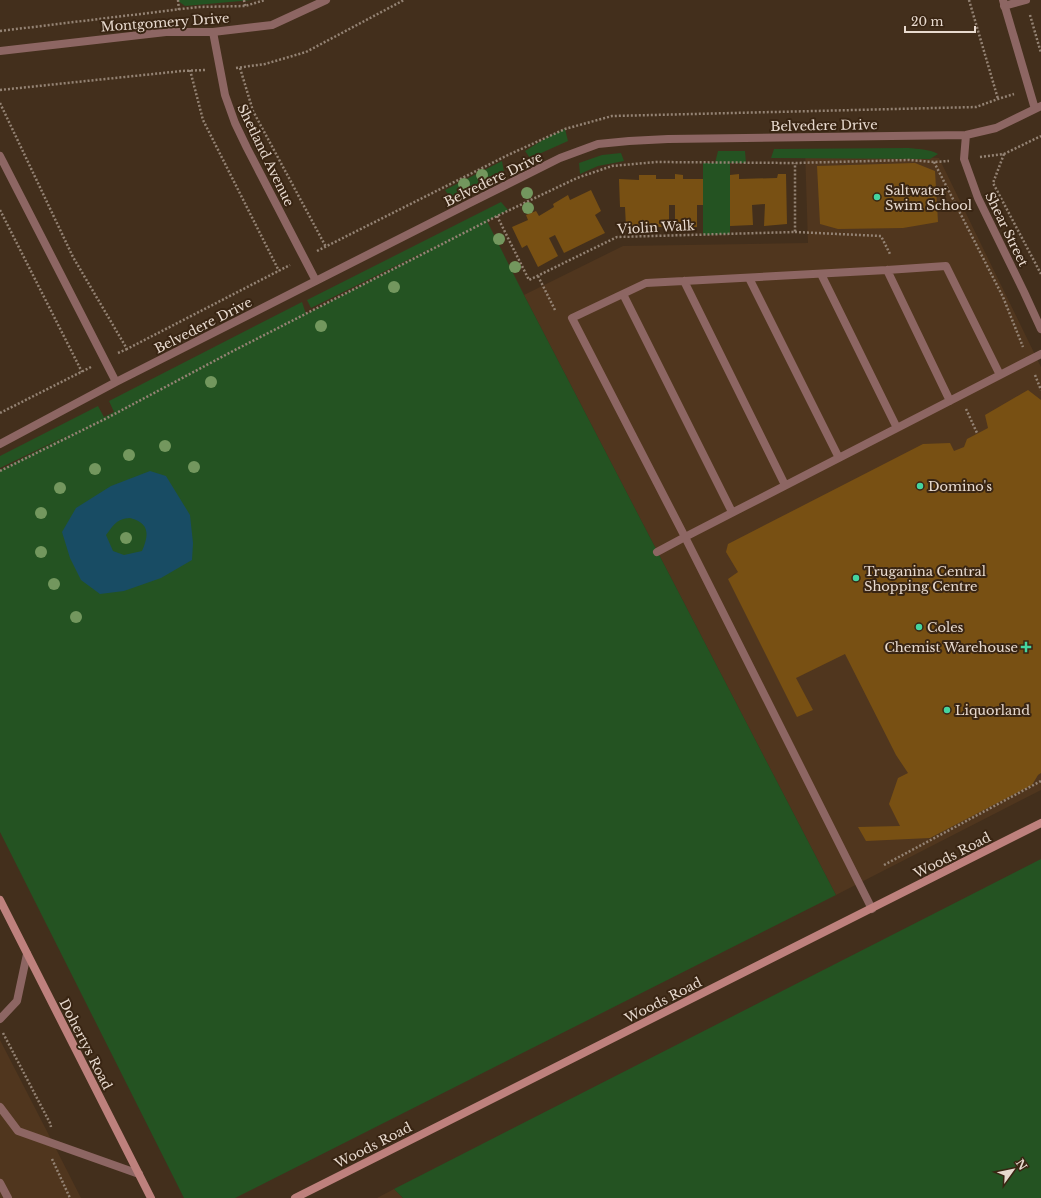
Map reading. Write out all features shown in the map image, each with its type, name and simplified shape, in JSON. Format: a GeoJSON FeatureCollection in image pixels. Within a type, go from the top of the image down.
{"type":"FeatureCollection","features":[{"type":"Feature","properties":{"kind":"street","name":"Montgomery Drive"},"geometry":{"type":"LineString","coordinates":[[0,51],[166,32],[212,32],[272,25],[326,0]]}},
{"type":"Feature","properties":{"kind":"street"},"geometry":{"type":"LineString","coordinates":[[1025,0],[1004,3],[1038,108]]}},
{"type":"Feature","properties":{"kind":"street","name":"Shetland Avenue"},"geometry":{"type":"LineString","coordinates":[[212,32],[225,95],[235,123],[246,148],[316,281]]}},
{"type":"Feature","properties":{"kind":"street","name":"Belvedere Drive"},"geometry":{"type":"LineString","coordinates":[[0,444],[116,382],[560,158],[598,144],[629,140],[668,139],[966,135],[996,128],[1038,108]]}},
{"type":"Feature","properties":{"kind":"street","name":"Shear Street"},"geometry":{"type":"LineString","coordinates":[[966,135],[964,159],[978,198],[1040,323]]}},
{"type":"Feature","properties":{"kind":"street"},"geometry":{"type":"LineString","coordinates":[[0,156],[116,382]]}},
{"type":"Feature","properties":{"kind":"street"},"geometry":{"type":"LineString","coordinates":[[872,909],[685,537],[572,318],[646,283],[946,266],[1000,375]]}},
{"type":"Feature","properties":{"kind":"street"},"geometry":{"type":"LineString","coordinates":[[887,270],[950,401]]}},
{"type":"Feature","properties":{"kind":"street"},"geometry":{"type":"LineString","coordinates":[[821,274],[897,428]]}},
{"type":"Feature","properties":{"kind":"street"},"geometry":{"type":"LineString","coordinates":[[749,278],[839,458]]}},
{"type":"Feature","properties":{"kind":"street"},"geometry":{"type":"LineString","coordinates":[[684,280],[785,485]]}},
{"type":"Feature","properties":{"kind":"street"},"geometry":{"type":"LineString","coordinates":[[623,294],[732,512]]}},
{"type":"Feature","properties":{"kind":"street"},"geometry":{"type":"LineString","coordinates":[[657,552],[1041,354]]}},
{"type":"Feature","properties":{"kind":"street","name":"Woods Road"},"geometry":{"type":"LineString","coordinates":[[295,1198],[1041,823]]}},
{"type":"Feature","properties":{"kind":"street","name":"Dohertys Road"},"geometry":{"type":"LineString","coordinates":[[0,900],[151,1198]]}},
{"type":"Feature","properties":{"kind":"street"},"geometry":{"type":"LineString","coordinates":[[0,1019],[17,1001],[27,954]]}},
{"type":"Feature","properties":{"kind":"street"},"geometry":{"type":"LineString","coordinates":[[0,1107],[18,1131],[139,1174]]}},
{"type":"Feature","properties":{"kind":"street"},"geometry":{"type":"LineString","coordinates":[[0,1184],[8,1198]]}},
{"type":"Feature","properties":{"kind":"path"},"geometry":{"type":"LineString","coordinates":[[178,0],[179,10]]}},
{"type":"Feature","properties":{"kind":"path"},"geometry":{"type":"LineString","coordinates":[[244,0],[245,6]]}},
{"type":"Feature","properties":{"kind":"path"},"geometry":{"type":"LineString","coordinates":[[0,31],[198,7],[245,6],[265,0]]}},
{"type":"Feature","properties":{"kind":"path"},"geometry":{"type":"LineString","coordinates":[[0,413],[508,155],[565,129],[612,116],[976,107],[998,98],[969,0]]}},
{"type":"Feature","properties":{"kind":"path"},"geometry":{"type":"LineString","coordinates":[[1025,0],[1041,53]]}},
{"type":"Feature","properties":{"kind":"path"},"geometry":{"type":"LineString","coordinates":[[240,68],[253,111],[326,247]]}},
{"type":"Feature","properties":{"kind":"path"},"geometry":{"type":"LineString","coordinates":[[190,70],[203,120],[279,271]]}},
{"type":"Feature","properties":{"kind":"path"},"geometry":{"type":"LineString","coordinates":[[0,103],[73,257],[127,349]]}},
{"type":"Feature","properties":{"kind":"path"},"geometry":{"type":"LineString","coordinates":[[0,471],[107,418],[233,351],[497,216],[577,178],[612,166],[656,162],[795,163],[909,160],[934,162],[1004,154],[1041,136]]}},
{"type":"Feature","properties":{"kind":"path"},"geometry":{"type":"LineString","coordinates":[[1004,154],[993,183],[1041,274]]}},
{"type":"Feature","properties":{"kind":"path"},"geometry":{"type":"LineString","coordinates":[[934,162],[1003,297],[1041,390]]}},
{"type":"Feature","properties":{"kind":"path","name":"Violin Walk"},"geometry":{"type":"LineString","coordinates":[[538,276],[617,237],[796,232],[795,163]]}},
{"type":"Feature","properties":{"kind":"path"},"geometry":{"type":"LineString","coordinates":[[0,210],[82,372]]}},
{"type":"Feature","properties":{"kind":"path"},"geometry":{"type":"LineString","coordinates":[[497,216],[530,280],[538,276],[555,310]]}},
{"type":"Feature","properties":{"kind":"path"},"geometry":{"type":"LineString","coordinates":[[884,865],[1041,781]]}},
{"type":"Feature","properties":{"kind":"path"},"geometry":{"type":"LineString","coordinates":[[0,1030],[50,1123],[53,1143],[52,1161],[70,1198]]}},
{"type":"Feature","properties":{"kind":"shaded area","name":"Truganina Central Shopping Centre"},"geometry":{"type":"Polygon","coordinates":[[[805,149],[939,158],[1041,367],[1041,790],[836,895],[524,295],[623,246],[808,243],[805,149]]]}},
{"type":"Feature","properties":{"kind":"shaded area"},"geometry":{"type":"Polygon","coordinates":[[[0,1040],[53,1143],[81,1198],[0,1198],[0,1040]]]}},
{"type":"Feature","properties":{"kind":"shaded area"},"geometry":{"type":"Polygon","coordinates":[[[394,1189],[403,1198],[377,1198],[394,1189]]]}},
{"type":"Feature","properties":{"kind":"green space"},"geometry":{"type":"Polygon","coordinates":[[[177,0],[252,0],[185,6],[177,0]]]}},
{"type":"Feature","properties":{"kind":"green space"},"geometry":{"type":"Polygon","coordinates":[[[565,129],[568,141],[530,158],[525,151],[546,138],[565,129]]]}},
{"type":"Feature","properties":{"kind":"green space"},"geometry":{"type":"Polygon","coordinates":[[[908,148],[927,150],[938,154],[930,159],[771,158],[774,149],[908,148]]]}},
{"type":"Feature","properties":{"kind":"green space"},"geometry":{"type":"Polygon","coordinates":[[[718,151],[745,151],[746,163],[730,163],[730,234],[703,235],[703,163],[715,163],[718,151]]]}},
{"type":"Feature","properties":{"kind":"green space"},"geometry":{"type":"Polygon","coordinates":[[[621,153],[624,161],[598,166],[580,174],[579,163],[602,155],[621,153]]]}},
{"type":"Feature","properties":{"kind":"green space"},"geometry":{"type":"Polygon","coordinates":[[[502,161],[504,172],[451,199],[445,190],[502,161]]]}},
{"type":"Feature","properties":{"kind":"green space"},"geometry":{"type":"Polygon","coordinates":[[[501,202],[508,210],[487,221],[836,895],[235,1198],[184,1198],[0,832],[0,470],[72,433],[0,468],[0,456],[98,406],[104,417],[114,412],[109,401],[302,302],[306,314],[446,241],[311,308],[307,300],[501,202]]]}},
{"type":"Feature","properties":{"kind":"green space"},"geometry":{"type":"Polygon","coordinates":[[[1041,859],[1041,1198],[403,1198],[394,1189],[1041,859]]]}},
{"type":"Feature","properties":{"kind":"water"},"geometry":{"type":"Polygon","coordinates":[[[150,471],[166,476],[190,515],[193,543],[192,560],[161,578],[124,591],[100,594],[81,580],[70,558],[62,532],[76,508],[111,486],[150,471]],[[130,518],[125,519],[118,521],[113,525],[106,535],[113,551],[124,555],[142,551],[147,535],[144,526],[137,520],[130,518]]]}},
{"type":"Feature","properties":{"kind":"building","name":"Saltwater Swim School"},"geometry":{"type":"Polygon","coordinates":[[[915,163],[935,171],[938,222],[903,228],[838,229],[820,224],[817,166],[915,163]]]}},
{"type":"Feature","properties":{"kind":"building"},"geometry":{"type":"Polygon","coordinates":[[[675,174],[683,175],[683,179],[703,179],[703,205],[697,205],[697,227],[675,227],[675,205],[669,205],[669,227],[626,227],[625,207],[620,207],[619,179],[639,180],[639,175],[656,175],[656,179],[675,179],[675,174]]]}},
{"type":"Feature","properties":{"kind":"building"},"geometry":{"type":"Polygon","coordinates":[[[739,174],[739,179],[777,178],[778,174],[786,174],[787,224],[764,226],[765,204],[752,205],[753,225],[730,226],[730,175],[739,174]]]}},
{"type":"Feature","properties":{"kind":"building"},"geometry":{"type":"Polygon","coordinates":[[[591,190],[601,211],[595,215],[605,233],[564,253],[555,235],[549,238],[558,256],[538,267],[527,245],[522,248],[512,227],[528,220],[526,215],[536,211],[539,216],[554,207],[553,204],[568,195],[570,200],[591,190]]]}},
{"type":"Feature","properties":{"kind":"building","name":"Truganina Central Shopping Centre"},"geometry":{"type":"Polygon","coordinates":[[[1028,390],[1041,400],[1041,773],[1032,785],[930,838],[866,841],[858,827],[900,826],[889,804],[898,778],[908,773],[896,755],[845,654],[796,678],[813,710],[797,717],[728,579],[738,572],[726,552],[728,544],[923,444],[950,443],[954,451],[964,447],[967,439],[988,428],[985,415],[1028,390]]]}},
{"type":"Feature","properties":{"kind":"place","name":"Saltwater Swim School"},"geometry":{"type":"Point","coordinates":[877,197]}},
{"type":"Feature","properties":{"kind":"place","name":"Domino's"},"geometry":{"type":"Point","coordinates":[920,486]}},
{"type":"Feature","properties":{"kind":"place","name":"Truganina Central Shopping Centre"},"geometry":{"type":"Point","coordinates":[856,578]}},
{"type":"Feature","properties":{"kind":"place","name":"Coles"},"geometry":{"type":"Point","coordinates":[919,627]}},
{"type":"Feature","properties":{"kind":"place","name":"Chemist Warehouse"},"geometry":{"type":"Point","coordinates":[1026,647]}},
{"type":"Feature","properties":{"kind":"place","name":"Liquorland"},"geometry":{"type":"Point","coordinates":[947,710]}}]}
